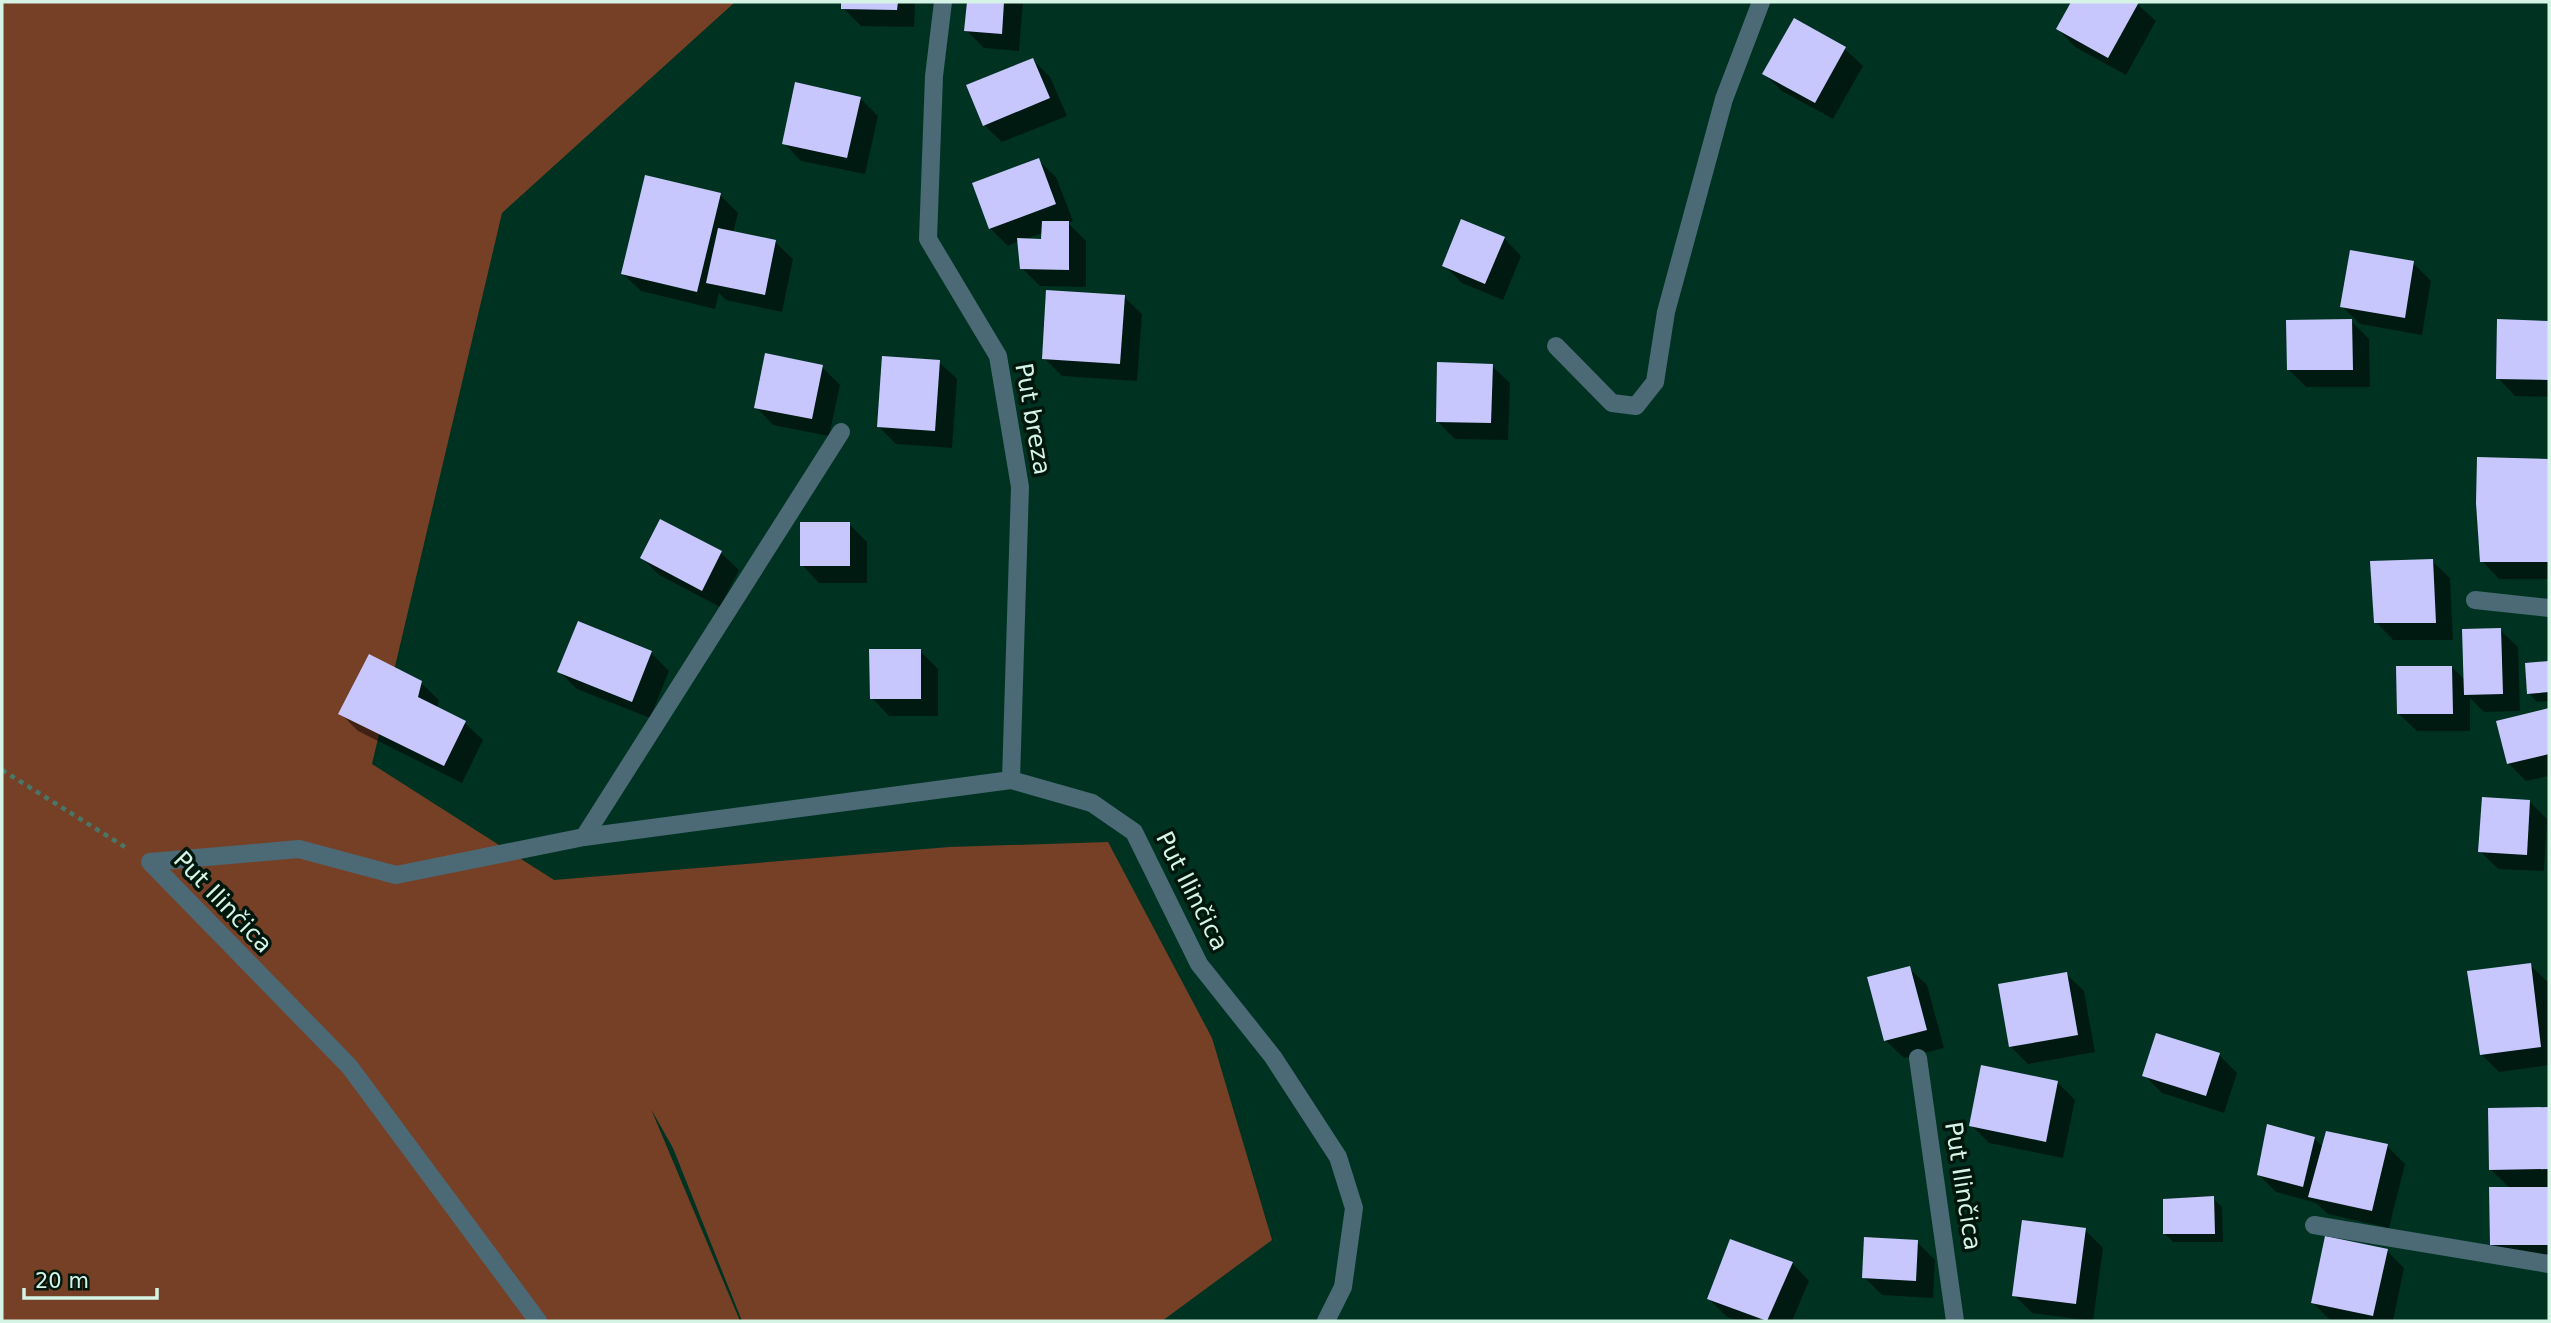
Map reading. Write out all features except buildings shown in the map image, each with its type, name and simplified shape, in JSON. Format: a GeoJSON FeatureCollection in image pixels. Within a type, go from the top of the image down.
{"type":"FeatureCollection","features":[{"type":"Feature","properties":{"kind":"street","name":"Put breza"},"geometry":{"type":"LineString","coordinates":[[943,2],[934,76],[928,239],[998,356],[1020,487],[1011,780]]}},
{"type":"Feature","properties":{"kind":"street"},"geometry":{"type":"LineString","coordinates":[[1556,346],[1612,403],[1636,406],[1655,382],[1666,312],[1724,99],[1760,2]]}},
{"type":"Feature","properties":{"kind":"street"},"geometry":{"type":"LineString","coordinates":[[584,837],[841,432]]}},
{"type":"Feature","properties":{"kind":"street"},"geometry":{"type":"LineString","coordinates":[[2474,600],[2549,608]]}},
{"type":"Feature","properties":{"kind":"street","name":"Put Ilinčica"},"geometry":{"type":"LineString","coordinates":[[150,862],[299,849],[396,875],[584,837],[1011,780],[1093,803],[1134,832],[1199,964],[1273,1057],[1338,1157],[1354,1208],[1343,1287],[1326,1321]]}},
{"type":"Feature","properties":{"kind":"street","name":"Put Ilinčica"},"geometry":{"type":"LineString","coordinates":[[150,862],[349,1066],[538,1321]]}},
{"type":"Feature","properties":{"kind":"street","name":"Put Ilinčica"},"geometry":{"type":"LineString","coordinates":[[1918,1058],[1949,1262],[1955,1321]]}},
{"type":"Feature","properties":{"kind":"street"},"geometry":{"type":"LineString","coordinates":[[2314,1225],[2549,1264]]}},
{"type":"Feature","properties":{"kind":"path"},"geometry":{"type":"LineString","coordinates":[[2,770],[150,862]]}},
{"type":"Feature","properties":{"kind":"shaded area"},"geometry":{"type":"Polygon","coordinates":[[[2,2],[735,2],[502,213],[372,764],[554,880],[949,847],[1108,842],[1212,1038],[1272,1240],[1162,1321],[742,1321],[673,1148],[651,1109],[740,1321],[2,1321],[2,2]]]}}]}
